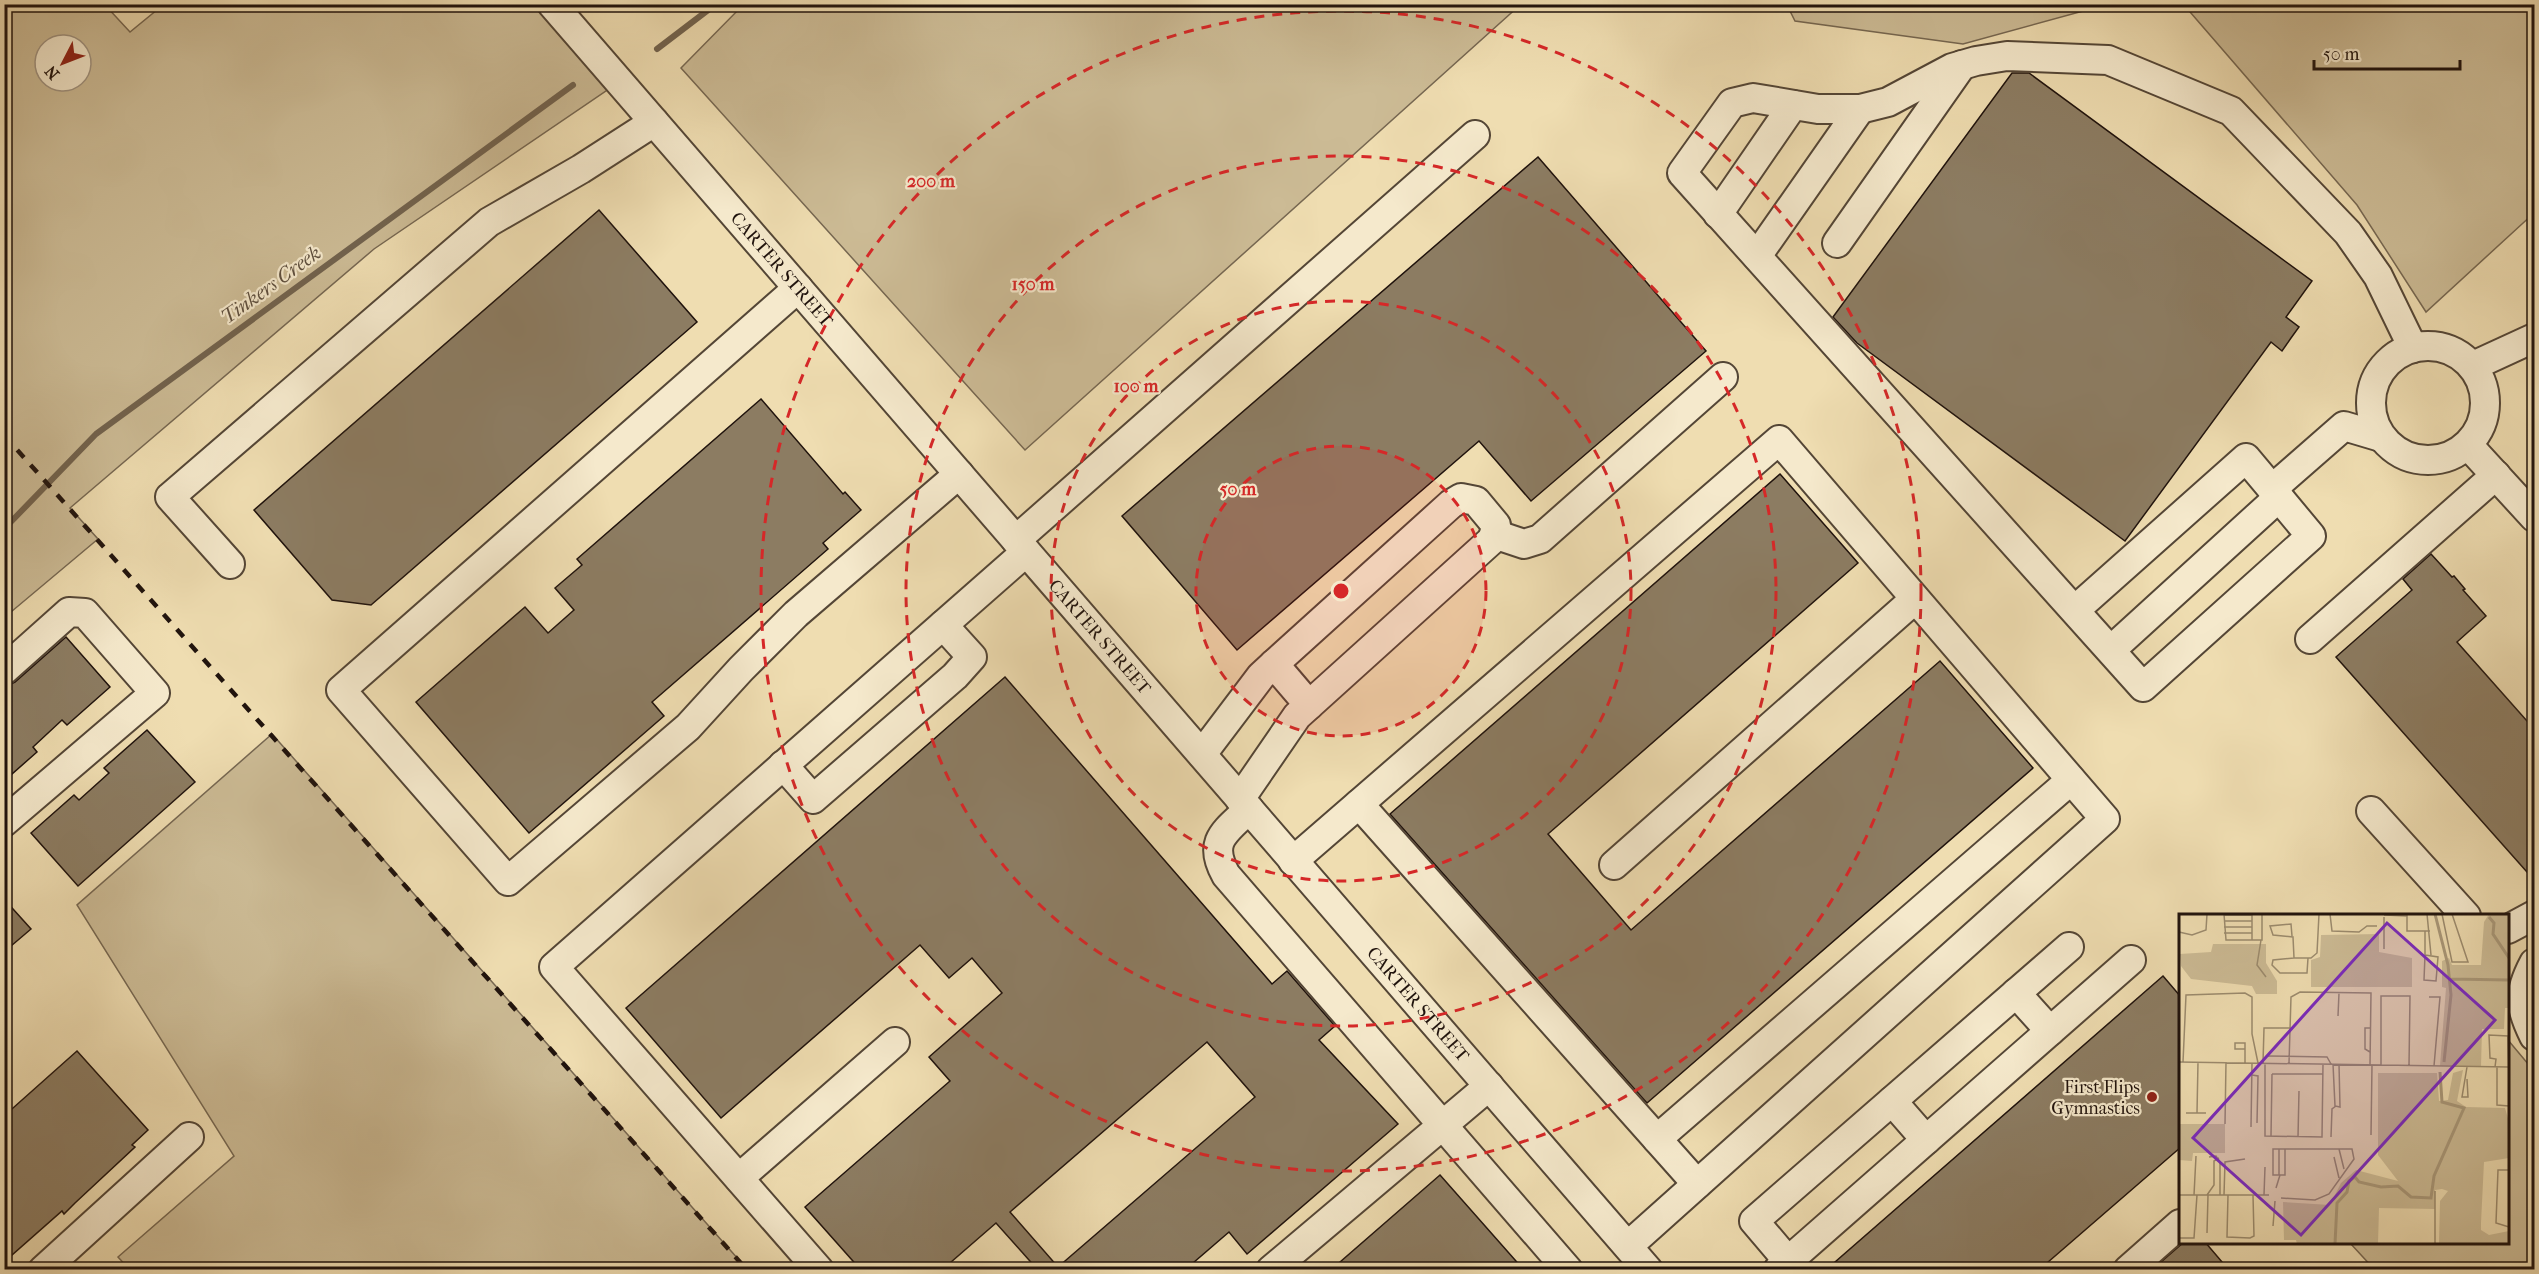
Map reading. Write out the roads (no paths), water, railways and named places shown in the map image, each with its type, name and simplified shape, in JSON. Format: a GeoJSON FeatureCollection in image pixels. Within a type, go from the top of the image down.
{"type":"FeatureCollection","features":[{"type":"Feature","properties":{"kind":"street","name":"CARTER STREET"},"geometry":{"type":"LineString","coordinates":[[552,4],[1489,1086],[1635,1261]]}},
{"type":"Feature","properties":{"kind":"street"},"geometry":{"type":"LineString","coordinates":[[2075,610],[2246,458],[2311,536],[2143,687],[1682,173],[1732,103],[1753,98],[1818,109],[1860,109],[1888,102],[1930,78],[1962,65],[2007,56],[2108,60],[2231,111],[2348,233],[2378,276],[2414,348]]}},
{"type":"Feature","properties":{"kind":"street"},"geometry":{"type":"LineString","coordinates":[[1837,243],[1962,65]]}},
{"type":"Feature","properties":{"kind":"street"},"geometry":{"type":"LineString","coordinates":[[1718,214],[1793,105]]}},
{"type":"Feature","properties":{"kind":"street"},"geometry":{"type":"LineString","coordinates":[[1757,256],[1860,109]]}},
{"type":"Feature","properties":{"kind":"street"},"geometry":{"type":"LineString","coordinates":[[230,564],[170,497],[489,222],[582,169],[654,122]]}},
{"type":"Feature","properties":{"kind":"street"},"geometry":{"type":"LineString","coordinates":[[819,1269],[554,967],[943,625],[1021,546],[1474,135]]}},
{"type":"Feature","properties":{"kind":"street"},"geometry":{"type":"LineString","coordinates":[[798,288],[341,690],[348,699],[508,881],[688,728],[741,669],[796,614],[959,474]]}},
{"type":"Feature","properties":{"kind":"street"},"geometry":{"type":"LineString","coordinates":[[2473,366],[2535,338]]}},
{"type":"Feature","properties":{"kind":"street"},"geometry":{"type":"LineString","coordinates":[[2439,346],[2458,353],[2473,366],[2482,381],[2485,398],[2484,415],[2479,431],[2468,445],[2452,456],[2433,460],[2413,459],[2395,450],[2381,436],[2373,419],[2370,399],[2375,380],[2385,364],[2401,352],[2414,348],[2439,346]]}},
{"type":"Feature","properties":{"kind":"street"},"geometry":{"type":"LineString","coordinates":[[1494,534],[1524,544],[1540,539],[1723,377]]}},
{"type":"Feature","properties":{"kind":"street"},"geometry":{"type":"LineString","coordinates":[[2111,650],[2344,426],[2381,436]]}},
{"type":"Feature","properties":{"kind":"street"},"geometry":{"type":"LineString","coordinates":[[1293,861],[1779,440],[2072,780],[2105,819],[1697,1184],[1635,1261]]}},
{"type":"Feature","properties":{"kind":"street"},"geometry":{"type":"LineString","coordinates":[[2468,445],[2535,517]]}},
{"type":"Feature","properties":{"kind":"street"},"geometry":{"type":"LineString","coordinates":[[2310,639],[2496,475]]}},
{"type":"Feature","properties":{"kind":"street"},"geometry":{"type":"LineString","coordinates":[[1202,754],[1261,676],[1450,504],[1461,498],[1476,501],[1496,525],[1494,534],[1485,548],[1297,716],[1217,845],[1217,860],[1226,875],[1568,1269]]}},
{"type":"Feature","properties":{"kind":"street"},"geometry":{"type":"LineString","coordinates":[[1614,865],[1916,599]]}},
{"type":"Feature","properties":{"kind":"street"},"geometry":{"type":"LineString","coordinates":[[4,670],[69,612],[85,613],[155,693],[4,822]]}},
{"type":"Feature","properties":{"kind":"street"},"geometry":{"type":"LineString","coordinates":[[783,765],[813,799],[955,676],[972,657],[943,625]]}},
{"type":"Feature","properties":{"kind":"street"},"geometry":{"type":"LineString","coordinates":[[1274,664],[1309,705]]}},
{"type":"Feature","properties":{"kind":"street"},"geometry":{"type":"LineString","coordinates":[[1657,1138],[2072,780]]}},
{"type":"Feature","properties":{"kind":"street"},"geometry":{"type":"LineString","coordinates":[[1359,804],[1697,1184]]}},
{"type":"Feature","properties":{"kind":"street"},"geometry":{"type":"LineString","coordinates":[[2371,811],[2465,914]]}},
{"type":"Feature","properties":{"kind":"street"},"geometry":{"type":"LineString","coordinates":[[2509,928],[2535,915]]}},
{"type":"Feature","properties":{"kind":"street"},"geometry":{"type":"LineString","coordinates":[[2069,946],[1755,1221],[1783,1265],[2131,960]]}},
{"type":"Feature","properties":{"kind":"street"},"geometry":{"type":"LineString","coordinates":[[2535,963],[2524,981],[2529,991],[2521,998],[2524,1016],[2535,1036]]}},
{"type":"Feature","properties":{"kind":"street"},"geometry":{"type":"LineString","coordinates":[[2016,993],[2050,1031]]}},
{"type":"Feature","properties":{"kind":"street"},"geometry":{"type":"LineString","coordinates":[[739,1178],[894,1042]]}},
{"type":"Feature","properties":{"kind":"street"},"geometry":{"type":"LineString","coordinates":[[1270,1269],[1489,1086]]}},
{"type":"Feature","properties":{"kind":"street"},"geometry":{"type":"LineString","coordinates":[[1892,1101],[1926,1140]]}},
{"type":"Feature","properties":{"kind":"street"},"geometry":{"type":"LineString","coordinates":[[43,1269],[189,1137]]}},
{"type":"Feature","properties":{"kind":"street"},"geometry":{"type":"LineString","coordinates":[[2128,1269],[2179,1226]]}},
{"type":"Feature","properties":{"kind":"waterway","name":"Tinkers Creek"},"geometry":{"type":"LineString","coordinates":[[657,49],[716,4]]}},
{"type":"Feature","properties":{"kind":"waterway","name":"Tinkers Creek"},"geometry":{"type":"LineString","coordinates":[[1908,4],[1913,4]]}},
{"type":"Feature","properties":{"kind":"waterway","name":"Tinkers Creek"},"geometry":{"type":"LineString","coordinates":[[4,529],[96,434],[573,85]]}},
{"type":"Feature","properties":{"kind":"railway"},"geometry":{"type":"LineString","coordinates":[[4,435],[747,1270]]}},
{"type":"Feature","properties":{"kind":"place","name":"First Flips Gymnastics"},"geometry":{"type":"Point","coordinates":[2152,1097]}}]}
